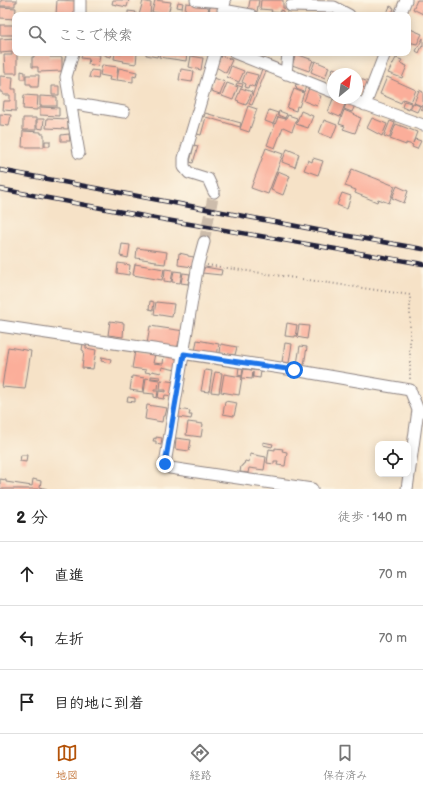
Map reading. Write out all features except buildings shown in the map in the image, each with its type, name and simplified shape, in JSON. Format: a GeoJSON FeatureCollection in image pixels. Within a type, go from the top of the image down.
{"type":"FeatureCollection","features":[{"type":"Feature","properties":{"kind":"street"},"geometry":{"type":"LineString","coordinates":[[80,0],[80,12]]}},
{"type":"Feature","properties":{"kind":"street"},"geometry":{"type":"LineString","coordinates":[[196,0],[241,12]]}},
{"type":"Feature","properties":{"kind":"street"},"geometry":{"type":"LineString","coordinates":[[401,12],[406,0]]}},
{"type":"Feature","properties":{"kind":"street"},"geometry":{"type":"LineString","coordinates":[[291,7],[334,7],[343,12]]}},
{"type":"Feature","properties":{"kind":"street"},"geometry":{"type":"LineString","coordinates":[[72,56],[66,77],[79,153]]}},
{"type":"Feature","properties":{"kind":"street"},"geometry":{"type":"LineString","coordinates":[[214,56],[184,158],[184,167],[189,173],[208,179],[214,192]]}},
{"type":"Feature","properties":{"kind":"street"},"geometry":{"type":"LineString","coordinates":[[242,56],[327,90]]}},
{"type":"Feature","properties":{"kind":"street"},"geometry":{"type":"LineString","coordinates":[[286,74],[288,56]]}},
{"type":"Feature","properties":{"kind":"street"},"geometry":{"type":"LineString","coordinates":[[384,56],[365,105],[423,124]]}},
{"type":"Feature","properties":{"kind":"street"},"geometry":{"type":"LineString","coordinates":[[70,103],[124,112]]}},
{"type":"Feature","properties":{"kind":"street"},"geometry":{"type":"LineString","coordinates":[[204,242],[198,264],[165,464],[170,468],[312,489]]}},
{"type":"Feature","properties":{"kind":"street"},"geometry":{"type":"LineString","coordinates":[[0,326],[294,370],[410,390],[421,411],[407,489]]}},
{"type":"Feature","properties":{"kind":"path"},"geometry":{"type":"LineString","coordinates":[[198,264],[410,295],[410,390]]}},
{"type":"Feature","properties":{"kind":"tunnel"},"geometry":{"type":"LineString","coordinates":[[204,242],[214,192]]}},
{"type":"Feature","properties":{"kind":"railway"},"geometry":{"type":"LineString","coordinates":[[0,170],[423,249]]}},
{"type":"Feature","properties":{"kind":"railway"},"geometry":{"type":"LineString","coordinates":[[0,189],[149,217],[423,264]]}},
{"type":"Feature","properties":{"kind":"route"},"geometry":{"type":"LineString","coordinates":[[165,464],[184,354],[294,370]]}}]}
